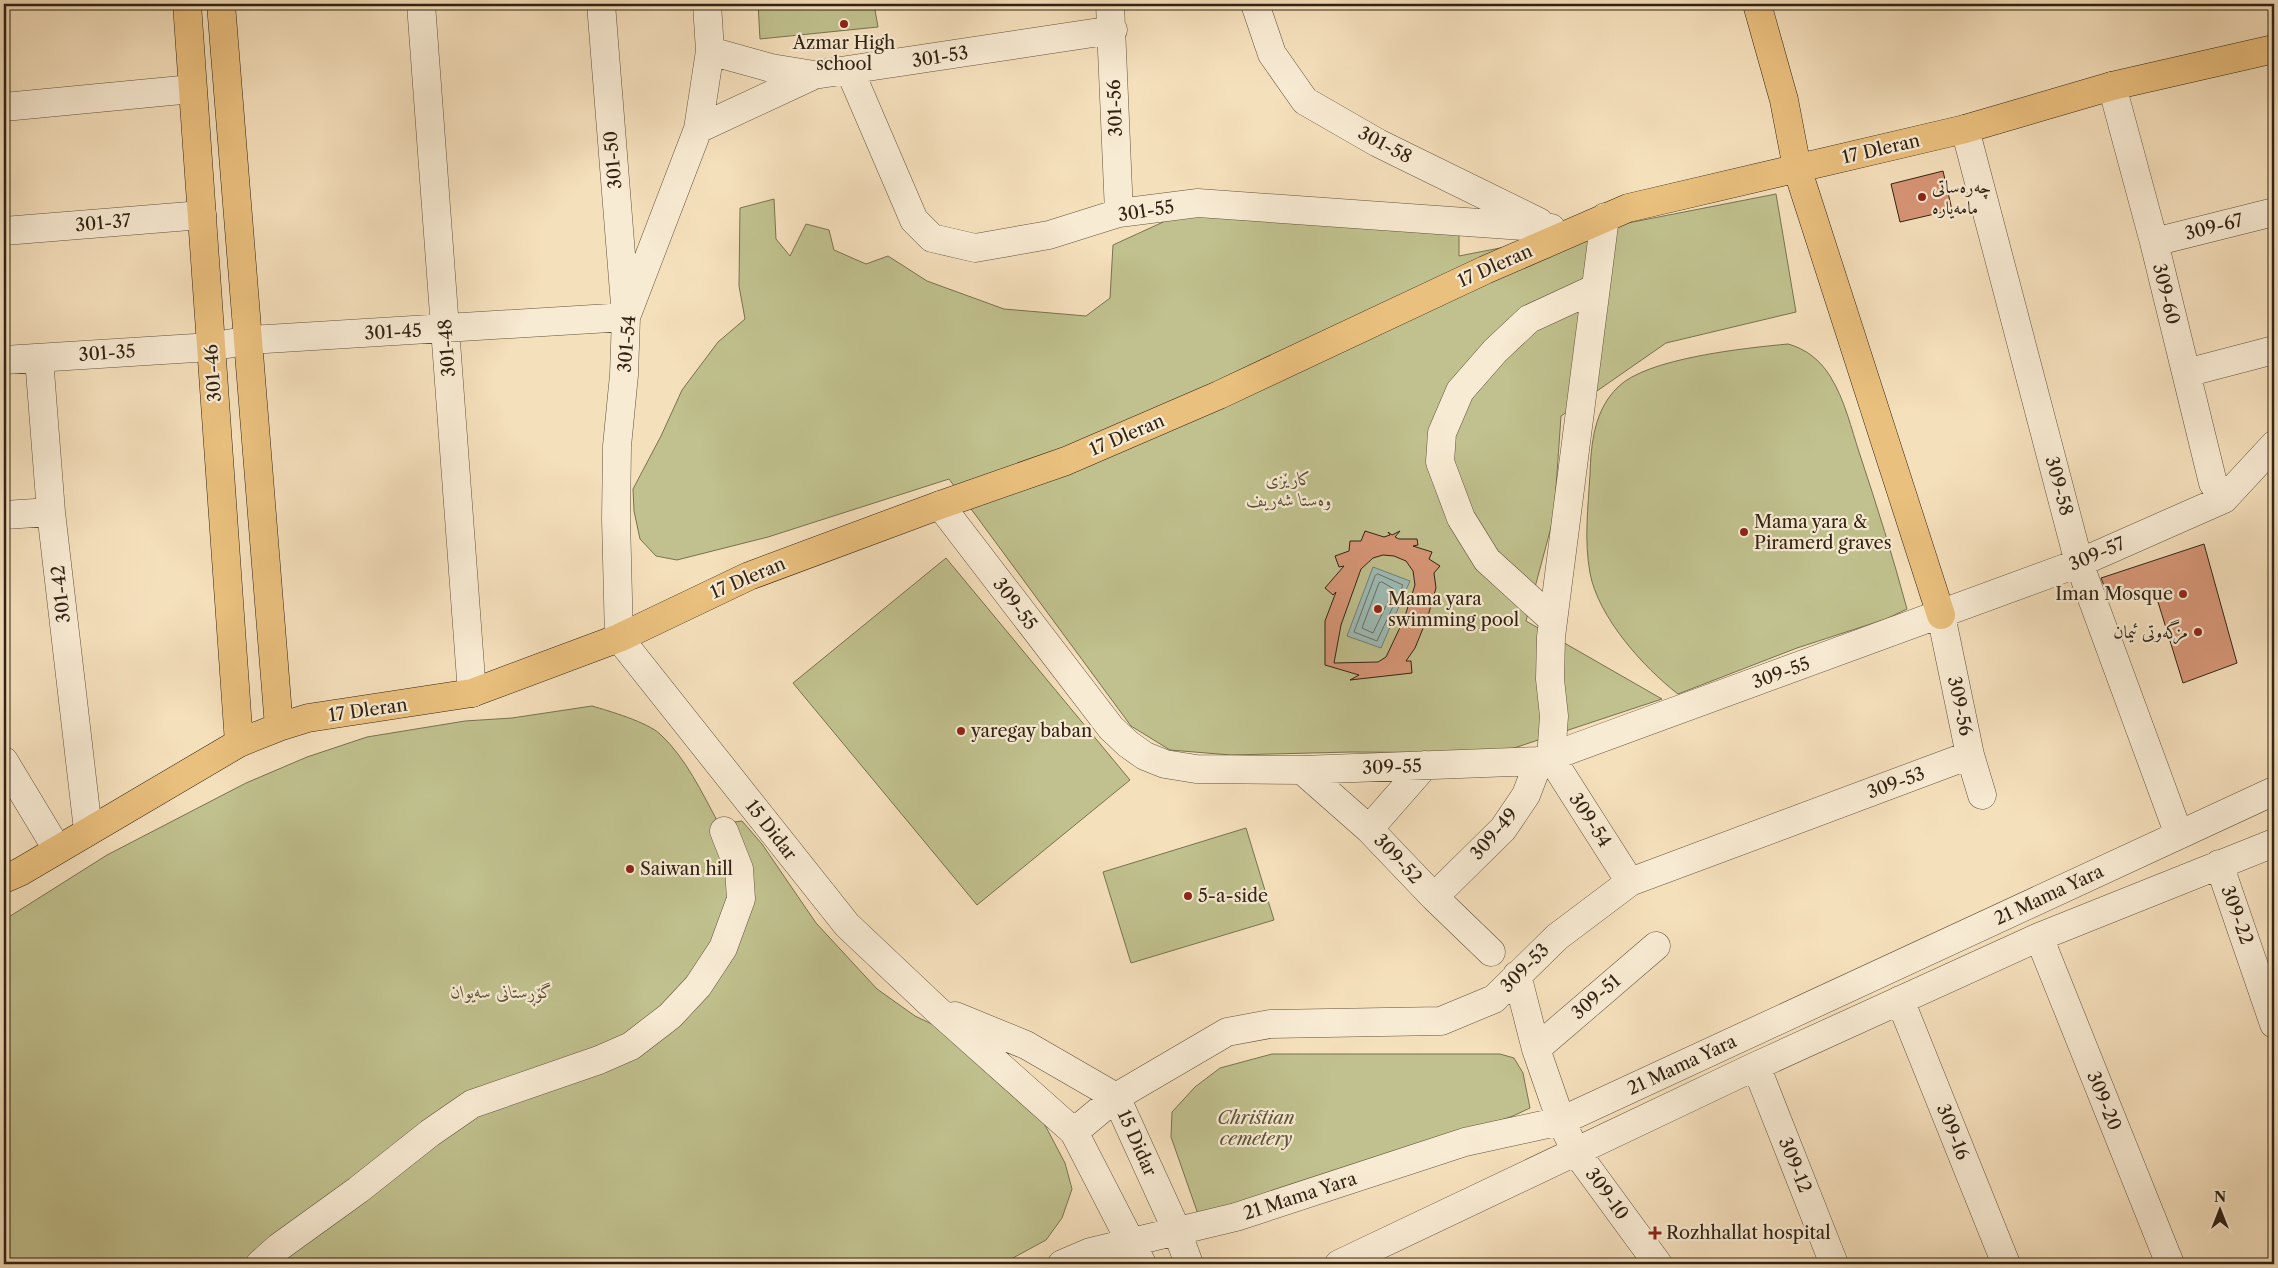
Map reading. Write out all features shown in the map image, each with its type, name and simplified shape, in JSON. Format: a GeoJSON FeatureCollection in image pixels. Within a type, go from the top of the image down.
{"type":"FeatureCollection","features":[{"type":"Feature","properties":{"kind":"main road","name":"301-46"},"geometry":{"type":"LineString","coordinates":[[186,4],[239,743]]}},
{"type":"Feature","properties":{"kind":"main road"},"geometry":{"type":"LineString","coordinates":[[221,4],[279,727]]}},
{"type":"Feature","properties":{"kind":"main road"},"geometry":{"type":"LineString","coordinates":[[1757,4],[1784,100],[1797,168],[1941,615]]}},
{"type":"Feature","properties":{"kind":"main road","name":"17 Dleran"},"geometry":{"type":"LineString","coordinates":[[4,879],[239,743],[308,718],[472,693],[620,638],[749,576],[1084,453],[1218,395],[1558,232],[1656,201],[1965,129],[2112,86],[2274,49]]}},
{"type":"Feature","properties":{"kind":"street","name":"301-48"},"geometry":{"type":"LineString","coordinates":[[421,4],[472,693]]}},
{"type":"Feature","properties":{"kind":"street","name":"301-50"},"geometry":{"type":"LineString","coordinates":[[601,4],[626,317]]}},
{"type":"Feature","properties":{"kind":"street","name":"301-54"},"geometry":{"type":"LineString","coordinates":[[620,638],[616,519],[617,446],[624,375],[626,317],[698,129],[710,51],[707,4]]}},
{"type":"Feature","properties":{"kind":"street","name":"301-58"},"geometry":{"type":"LineString","coordinates":[[1255,4],[1272,54],[1305,101],[1378,143],[1558,232]]}},
{"type":"Feature","properties":{"kind":"street","name":"301-53"},"geometry":{"type":"LineString","coordinates":[[710,51],[771,68],[814,75],[850,71],[1111,17]]}},
{"type":"Feature","properties":{"kind":"street","name":"301-56"},"geometry":{"type":"LineString","coordinates":[[1111,17],[1119,213]]}},
{"type":"Feature","properties":{"kind":"street","name":"301-55"},"geometry":{"type":"LineString","coordinates":[[850,71],[914,220],[932,238],[975,248],[1049,235],[1119,213],[1198,203],[1558,232]]}},
{"type":"Feature","properties":{"kind":"street"},"geometry":{"type":"LineString","coordinates":[[698,129],[814,75]]}},
{"type":"Feature","properties":{"kind":"street","name":"309-60"},"geometry":{"type":"LineString","coordinates":[[2112,86],[2154,242],[2213,483],[2224,499]]}},
{"type":"Feature","properties":{"kind":"street"},"geometry":{"type":"LineString","coordinates":[[4,107],[192,90]]}},
{"type":"Feature","properties":{"kind":"street","name":"309-58"},"geometry":{"type":"LineString","coordinates":[[1965,129],[2079,563],[2178,835]]}},
{"type":"Feature","properties":{"kind":"street","name":"309-67"},"geometry":{"type":"LineString","coordinates":[[2154,242],[2274,212]]}},
{"type":"Feature","properties":{"kind":"street","name":"301-37"},"geometry":{"type":"LineString","coordinates":[[4,231],[202,215]]}},
{"type":"Feature","properties":{"kind":"street","name":"309-49"},"geometry":{"type":"LineString","coordinates":[[1434,898],[1503,829],[1526,796],[1545,759],[1554,716],[1550,658],[1553,620],[1604,217]]}},
{"type":"Feature","properties":{"kind":"street"},"geometry":{"type":"LineString","coordinates":[[1553,620],[1487,560],[1461,518],[1440,462],[1442,433],[1460,391],[1495,351],[1529,318],[1594,288]]}},
{"type":"Feature","properties":{"kind":"street","name":"301-45"},"geometry":{"type":"LineString","coordinates":[[211,347],[249,340],[626,317]]}},
{"type":"Feature","properties":{"kind":"street","name":"301-35"},"geometry":{"type":"LineString","coordinates":[[4,360],[211,347]]}},
{"type":"Feature","properties":{"kind":"street"},"geometry":{"type":"LineString","coordinates":[[2186,373],[2274,350]]}},
{"type":"Feature","properties":{"kind":"street","name":"301-42"},"geometry":{"type":"LineString","coordinates":[[39,358],[51,512],[88,830]]}},
{"type":"Feature","properties":{"kind":"street"},"geometry":{"type":"LineString","coordinates":[[2224,499],[2274,445]]}},
{"type":"Feature","properties":{"kind":"street","name":"309-57"},"geometry":{"type":"LineString","coordinates":[[1941,615],[2079,563],[2224,499]]}},
{"type":"Feature","properties":{"kind":"street","name":"309-55"},"geometry":{"type":"LineString","coordinates":[[940,505],[1111,728],[1128,744],[1145,756],[1165,764],[1188,768],[1302,770],[1425,766],[1545,759],[1941,615]]}},
{"type":"Feature","properties":{"kind":"street"},"geometry":{"type":"LineString","coordinates":[[4,515],[51,512]]}},
{"type":"Feature","properties":{"kind":"street","name":"309-56"},"geometry":{"type":"LineString","coordinates":[[1941,615],[1970,755],[1982,795]]}},
{"type":"Feature","properties":{"kind":"street","name":"15 Didar"},"geometry":{"type":"LineString","coordinates":[[620,638],[847,925],[936,1009],[1074,1132],[1136,1254]]}},
{"type":"Feature","properties":{"kind":"street","name":"309-53"},"geometry":{"type":"LineString","coordinates":[[1074,1132],[1116,1097],[1227,1032],[1270,1024],[1441,1021],[1494,999],[1557,937],[1630,882],[1970,755]]}},
{"type":"Feature","properties":{"kind":"street","name":"309-54"},"geometry":{"type":"LineString","coordinates":[[1545,759],[1630,882]]}},
{"type":"Feature","properties":{"kind":"street"},"geometry":{"type":"LineString","coordinates":[[4,761],[56,849]]}},
{"type":"Feature","properties":{"kind":"street"},"geometry":{"type":"LineString","coordinates":[[1369,829],[1425,766]]}},
{"type":"Feature","properties":{"kind":"street","name":"309-52"},"geometry":{"type":"LineString","coordinates":[[1302,770],[1369,829],[1434,898],[1491,952]]}},
{"type":"Feature","properties":{"kind":"street","name":"21 Mama Yara"},"geometry":{"type":"LineString","coordinates":[[1062,1264],[1090,1252],[1136,1254],[1177,1232],[1236,1217],[1465,1142],[1561,1121],[2274,791]]}},
{"type":"Feature","properties":{"kind":"street"},"geometry":{"type":"LineString","coordinates":[[260,1264],[279,1247],[358,1190],[430,1133],[472,1104],[599,1060],[631,1046],[670,1016],[698,986],[723,948],[741,899],[739,869],[724,831]]}},
{"type":"Feature","properties":{"kind":"street","name":"21 Mama Yara"},"geometry":{"type":"LineString","coordinates":[[1339,1264],[1367,1258],[1576,1152],[1756,1066],[2038,937],[2274,843]]}},
{"type":"Feature","properties":{"kind":"street","name":"309-22"},"geometry":{"type":"LineString","coordinates":[[2219,864],[2274,1024]]}},
{"type":"Feature","properties":{"kind":"street","name":"309-20"},"geometry":{"type":"LineString","coordinates":[[2038,937],[2170,1264]]}},
{"type":"Feature","properties":{"kind":"street","name":"309-51"},"geometry":{"type":"LineString","coordinates":[[1536,1049],[1656,946]]}},
{"type":"Feature","properties":{"kind":"street"},"geometry":{"type":"LineString","coordinates":[[1517,975],[1536,1049],[1561,1121]]}},
{"type":"Feature","properties":{"kind":"street","name":"309-16"},"geometry":{"type":"LineString","coordinates":[[1900,1000],[2006,1264]]}},
{"type":"Feature","properties":{"kind":"street","name":"15 Didar"},"geometry":{"type":"LineString","coordinates":[[936,1009],[1026,1045],[1116,1097],[1177,1232],[1189,1264]]}},
{"type":"Feature","properties":{"kind":"street","name":"309-12"},"geometry":{"type":"LineString","coordinates":[[1756,1066],[1834,1264]]}},
{"type":"Feature","properties":{"kind":"street","name":"309-10"},"geometry":{"type":"LineString","coordinates":[[1561,1121],[1576,1152],[1658,1264]]}},
{"type":"Feature","properties":{"kind":"green space"},"geometry":{"type":"Polygon","coordinates":[[[758,4],[874,4],[878,27],[760,39],[758,4]]]}},
{"type":"Feature","properties":{"kind":"green space","name":"کارێزی وەستا شەریف"},"geometry":{"type":"Polygon","coordinates":[[[1776,194],[1796,312],[1666,343],[1561,416],[1554,516],[1526,621],[1662,699],[1499,753],[1351,752],[1231,755],[1170,750],[1131,726],[949,479],[768,537],[677,560],[656,556],[640,539],[634,511],[633,489],[661,436],[682,390],[718,342],[745,319],[739,286],[740,208],[774,199],[776,239],[790,256],[806,224],[829,230],[834,250],[866,264],[888,256],[927,281],[1004,309],[1086,316],[1110,298],[1113,245],[1172,218],[1241,213],[1459,229],[1459,256],[1776,194]]]}},
{"type":"Feature","properties":{"kind":"green space"},"geometry":{"type":"Polygon","coordinates":[[[1788,344],[1807,352],[1817,360],[1830,376],[1840,395],[1879,512],[1907,609],[1886,619],[1797,648],[1678,694],[1637,656],[1624,640],[1602,607],[1595,590],[1588,561],[1587,524],[1591,451],[1595,428],[1610,396],[1618,387],[1632,377],[1673,362],[1698,356],[1788,344]]]}},
{"type":"Feature","properties":{"kind":"green space","name":"yaregay baban"},"geometry":{"type":"Polygon","coordinates":[[[946,558],[1130,780],[977,905],[793,683],[946,558]]]}},
{"type":"Feature","properties":{"kind":"green space","name":"گۆڕستانی سەیوان"},"geometry":{"type":"Polygon","coordinates":[[[592,706],[637,721],[660,734],[686,765],[719,824],[742,821],[762,844],[816,923],[877,989],[915,1016],[957,1036],[1023,1089],[1065,1163],[1072,1189],[1062,1218],[1046,1240],[1002,1264],[4,1264],[4,920],[107,855],[246,783],[307,757],[367,737],[465,721],[512,718],[592,706]]]}},
{"type":"Feature","properties":{"kind":"green space","name":"5-a-side"},"geometry":{"type":"Polygon","coordinates":[[[1246,828],[1274,920],[1131,963],[1103,872],[1246,828]]]}},
{"type":"Feature","properties":{"kind":"green space","name":"Christian cemetery"},"geometry":{"type":"Polygon","coordinates":[[[1272,1054],[1500,1054],[1514,1058],[1523,1073],[1530,1108],[1513,1116],[1330,1176],[1198,1214],[1171,1137],[1172,1112],[1195,1087],[1220,1068],[1272,1054]]]}},
{"type":"Feature","properties":{"kind":"water","name":"Mama yara swimming pool"},"geometry":{"type":"Polygon","coordinates":[[[1373,567],[1410,581],[1381,648],[1347,636],[1373,567]]]}},
{"type":"Feature","properties":{"kind":"building","name":"چەرەساتی مامەیارە"},"geometry":{"type":"Polygon","coordinates":[[[1943,171],[1952,210],[1900,222],[1891,184],[1943,171]]]}},
{"type":"Feature","properties":{"kind":"building"},"geometry":{"type":"Polygon","coordinates":[[[1365,531],[1384,537],[1390,535],[1388,532],[1392,535],[1400,531],[1395,537],[1399,539],[1417,539],[1418,545],[1413,546],[1432,552],[1429,559],[1440,566],[1434,573],[1436,588],[1428,616],[1415,648],[1406,661],[1411,661],[1412,673],[1350,680],[1359,675],[1325,665],[1325,621],[1336,592],[1333,595],[1325,588],[1344,566],[1339,567],[1335,556],[1349,551],[1350,541],[1361,541],[1365,531]],[[1383,555],[1373,558],[1361,569],[1341,625],[1334,663],[1378,662],[1386,657],[1404,619],[1415,585],[1413,571],[1406,561],[1394,556],[1383,555]]]}},
{"type":"Feature","properties":{"kind":"building","name":"مزگەوتی ئیمان"},"geometry":{"type":"Polygon","coordinates":[[[2204,544],[2237,663],[2183,683],[2154,589],[2110,601],[2101,578],[2204,544]]]}},
{"type":"Feature","properties":{"kind":"place","name":"Azmar High school"},"geometry":{"type":"Point","coordinates":[844,24]}},
{"type":"Feature","properties":{"kind":"place","name":"چەرەساتی مامەیارە"},"geometry":{"type":"Point","coordinates":[1922,197]}},
{"type":"Feature","properties":{"kind":"place","name":"Mama yara & Piramerd graves"},"geometry":{"type":"Point","coordinates":[1744,532]}},
{"type":"Feature","properties":{"kind":"place","name":"Iman Mosque"},"geometry":{"type":"Point","coordinates":[2183,594]}},
{"type":"Feature","properties":{"kind":"place","name":"Mama yara swimming pool"},"geometry":{"type":"Point","coordinates":[1378,609]}},
{"type":"Feature","properties":{"kind":"place","name":"مزگەوتی ئیمان"},"geometry":{"type":"Point","coordinates":[2198,632]}},
{"type":"Feature","properties":{"kind":"place","name":"yaregay baban"},"geometry":{"type":"Point","coordinates":[961,731]}},
{"type":"Feature","properties":{"kind":"place","name":"Saiwan hill"},"geometry":{"type":"Point","coordinates":[630,869]}},
{"type":"Feature","properties":{"kind":"place","name":"5-a-side"},"geometry":{"type":"Point","coordinates":[1188,896]}},
{"type":"Feature","properties":{"kind":"place","name":"Rozhhallat hospital"},"geometry":{"type":"Point","coordinates":[1655,1233]}}]}
